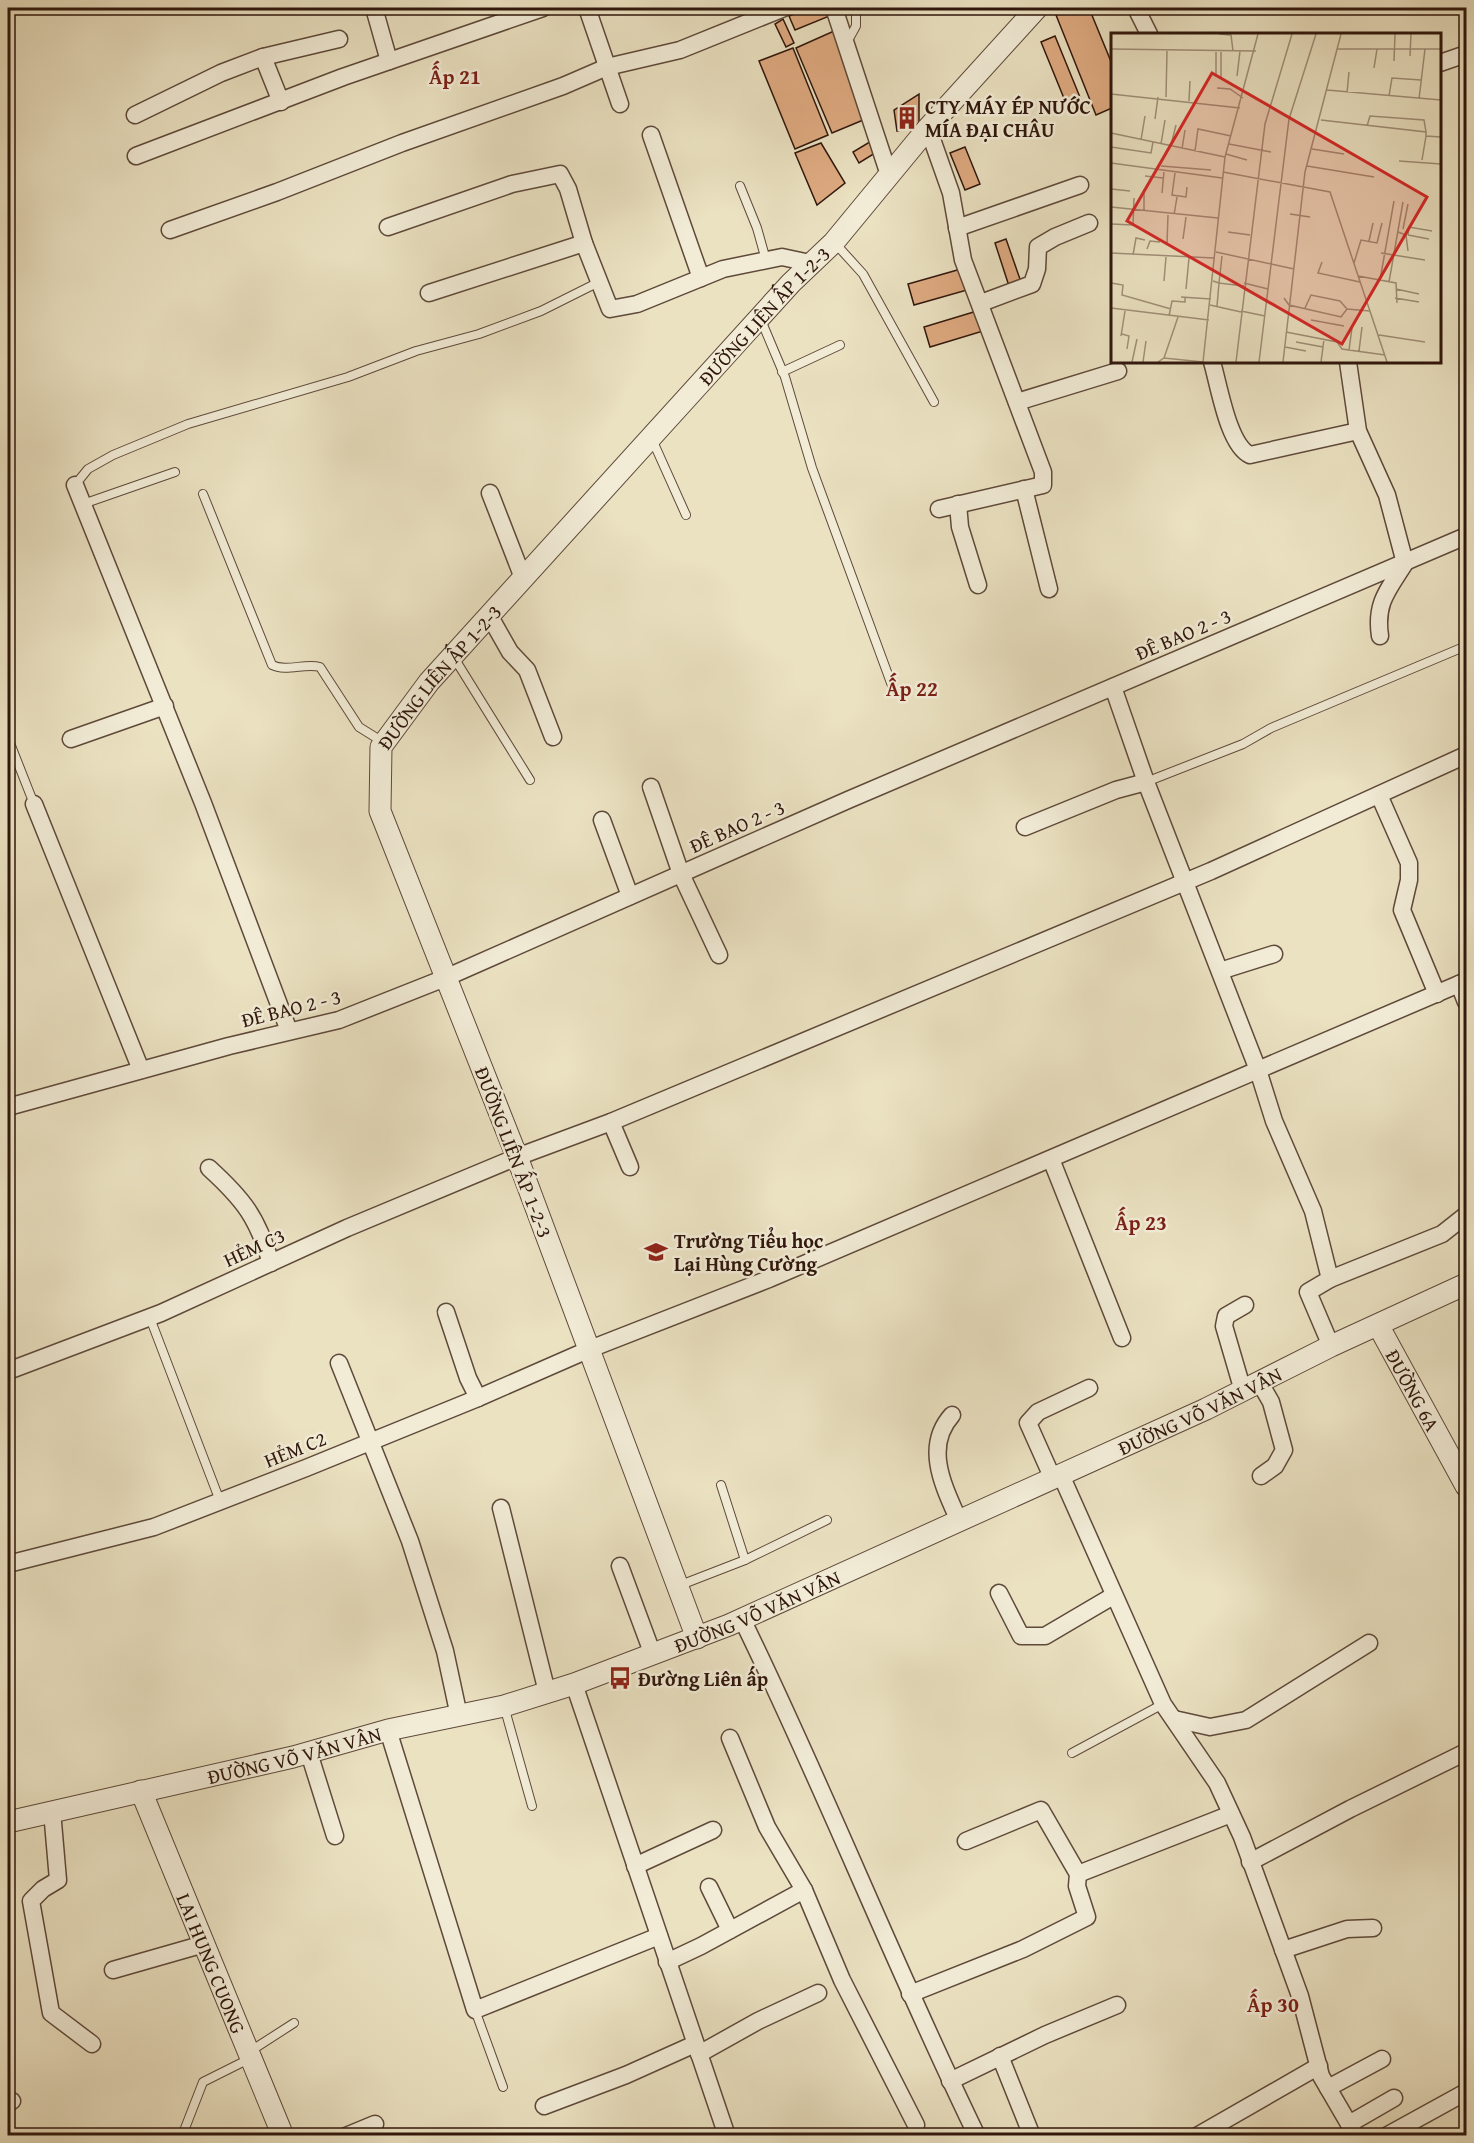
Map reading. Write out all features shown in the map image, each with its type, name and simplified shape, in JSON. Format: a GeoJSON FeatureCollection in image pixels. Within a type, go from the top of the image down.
{"type":"FeatureCollection","features":[{"type":"Feature","properties":{"kind":"street"},"geometry":{"type":"LineString","coordinates":[[374,8],[389,61]]}},
{"type":"Feature","properties":{"kind":"street"},"geometry":{"type":"LineString","coordinates":[[136,156],[389,61],[543,8]]}},
{"type":"Feature","properties":{"kind":"street"},"geometry":{"type":"LineString","coordinates":[[587,8],[620,104]]}},
{"type":"Feature","properties":{"kind":"street"},"geometry":{"type":"LineString","coordinates":[[170,230],[277,192],[402,142],[563,86],[607,67],[680,50],[784,8]]}},
{"type":"Feature","properties":{"kind":"street"},"geometry":{"type":"LineString","coordinates":[[834,8],[889,175]]}},
{"type":"Feature","properties":{"kind":"street","name":"ĐƯỜNG LIÊN ẤP 1-2-3"},"geometry":{"type":"LineString","coordinates":[[697,1638],[518,1157],[380,811],[383,742],[453,655],[760,317],[810,263],[834,242],[928,128],[1036,8]]}},
{"type":"Feature","properties":{"kind":"street"},"geometry":{"type":"LineString","coordinates":[[1136,8],[1148,33]]}},
{"type":"Feature","properties":{"kind":"street"},"geometry":{"type":"LineString","coordinates":[[135,115],[221,74],[263,57],[339,39]]}},
{"type":"Feature","properties":{"kind":"street"},"geometry":{"type":"LineString","coordinates":[[1441,63],[1467,54]]}},
{"type":"Feature","properties":{"kind":"street"},"geometry":{"type":"LineString","coordinates":[[263,57],[281,102]]}},
{"type":"Feature","properties":{"kind":"street"},"geometry":{"type":"LineString","coordinates":[[928,128],[951,193],[963,260],[1043,472],[1043,485],[939,509]]}},
{"type":"Feature","properties":{"kind":"street"},"geometry":{"type":"LineString","coordinates":[[651,135],[701,278]]}},
{"type":"Feature","properties":{"kind":"street"},"geometry":{"type":"LineString","coordinates":[[388,227],[512,184],[560,174],[568,189],[584,243],[610,309],[637,304],[723,269],[782,257],[810,263]]}},
{"type":"Feature","properties":{"kind":"street"},"geometry":{"type":"LineString","coordinates":[[957,228],[1080,185]]}},
{"type":"Feature","properties":{"kind":"street"},"geometry":{"type":"LineString","coordinates":[[981,303],[1032,284],[1038,268],[1038,247],[1054,237],[1089,224]]}},
{"type":"Feature","properties":{"kind":"street"},"geometry":{"type":"LineString","coordinates":[[429,293],[584,243]]}},
{"type":"Feature","properties":{"kind":"street"},"geometry":{"type":"LineString","coordinates":[[1212,363],[1235,441],[1244,452],[1250,455],[1358,431]]}},
{"type":"Feature","properties":{"kind":"street"},"geometry":{"type":"LineString","coordinates":[[1348,363],[1358,431],[1387,495],[1405,563],[1381,600],[1377,618],[1380,636]]}},
{"type":"Feature","properties":{"kind":"street"},"geometry":{"type":"LineString","coordinates":[[1017,402],[1118,371]]}},
{"type":"Feature","properties":{"kind":"street"},"geometry":{"type":"LineString","coordinates":[[75,485],[165,706],[259,947],[289,1031]]}},
{"type":"Feature","properties":{"kind":"street"},"geometry":{"type":"LineString","coordinates":[[1024,489],[1049,589]]}},
{"type":"Feature","properties":{"kind":"street"},"geometry":{"type":"LineString","coordinates":[[490,493],[523,578]]}},
{"type":"Feature","properties":{"kind":"street"},"geometry":{"type":"LineString","coordinates":[[958,504],[960,527],[978,585]]}},
{"type":"Feature","properties":{"kind":"street","name":"ĐÊ BAO 2 - 3"},"geometry":{"type":"LineString","coordinates":[[8,1107],[289,1031],[339,1020],[445,978],[1113,687],[1467,536]]}},
{"type":"Feature","properties":{"kind":"street"},"geometry":{"type":"LineString","coordinates":[[489,615],[510,652],[527,670],[553,737]]}},
{"type":"Feature","properties":{"kind":"street"},"geometry":{"type":"LineString","coordinates":[[1113,687],[1146,782],[1258,1070],[1274,1121],[1313,1211],[1330,1279]]}},
{"type":"Feature","properties":{"kind":"street"},"geometry":{"type":"LineString","coordinates":[[71,739],[165,706]]}},
{"type":"Feature","properties":{"kind":"street","name":"HẺM C3"},"geometry":{"type":"LineString","coordinates":[[8,1371],[150,1317],[347,1228],[518,1157],[611,1122],[1186,881],[1467,755]]}},
{"type":"Feature","properties":{"kind":"street"},"geometry":{"type":"LineString","coordinates":[[1025,827],[1116,790],[1146,782]]}},
{"type":"Feature","properties":{"kind":"street"},"geometry":{"type":"LineString","coordinates":[[651,787],[681,874],[719,956]]}},
{"type":"Feature","properties":{"kind":"street"},"geometry":{"type":"LineString","coordinates":[[1379,795],[1409,863],[1409,880],[1402,910],[1437,994]]}},
{"type":"Feature","properties":{"kind":"street"},"geometry":{"type":"LineString","coordinates":[[34,804],[141,1070]]}},
{"type":"Feature","properties":{"kind":"street"},"geometry":{"type":"LineString","coordinates":[[602,820],[630,896]]}},
{"type":"Feature","properties":{"kind":"street"},"geometry":{"type":"LineString","coordinates":[[1220,971],[1274,954]]}},
{"type":"Feature","properties":{"kind":"street"},"geometry":{"type":"LineString","coordinates":[[1463,983],[1467,1002]]}},
{"type":"Feature","properties":{"kind":"street","name":"HẺM C2"},"geometry":{"type":"LineString","coordinates":[[8,1564],[154,1527],[369,1443],[590,1348],[769,1279],[1463,983]]}},
{"type":"Feature","properties":{"kind":"street"},"geometry":{"type":"LineString","coordinates":[[611,1122],[630,1167]]}},
{"type":"Feature","properties":{"kind":"street"},"geometry":{"type":"LineString","coordinates":[[1051,1159],[1122,1338]]}},
{"type":"Feature","properties":{"kind":"street"},"geometry":{"type":"LineString","coordinates":[[209,1168],[248,1207],[263,1236],[271,1263]]}},
{"type":"Feature","properties":{"kind":"street"},"geometry":{"type":"LineString","coordinates":[[1331,1346],[1308,1292],[1330,1279],[1442,1234],[1467,1215]]}},
{"type":"Feature","properties":{"kind":"street","name":"ĐƯỜNG VÕ VĂN VÂN"},"geometry":{"type":"LineString","coordinates":[[8,1822],[309,1753],[388,1730],[504,1706],[574,1684],[742,1619],[1057,1477],[1251,1387],[1331,1346],[1467,1284]]}},
{"type":"Feature","properties":{"kind":"street"},"geometry":{"type":"LineString","coordinates":[[1245,1305],[1226,1316],[1224,1326],[1251,1387],[1271,1401],[1284,1450],[1275,1466],[1261,1476]]}},
{"type":"Feature","properties":{"kind":"street"},"geometry":{"type":"LineString","coordinates":[[446,1312],[468,1378],[478,1398]]}},
{"type":"Feature","properties":{"kind":"street","name":"ĐƯỜNG 6A"},"geometry":{"type":"LineString","coordinates":[[1378,1325],[1467,1486]]}},
{"type":"Feature","properties":{"kind":"street"},"geometry":{"type":"LineString","coordinates":[[339,1363],[410,1541],[445,1651],[459,1716]]}},
{"type":"Feature","properties":{"kind":"street"},"geometry":{"type":"LineString","coordinates":[[1089,1388],[1038,1412],[1028,1423],[1057,1477],[1163,1704],[1217,1783],[1231,1814],[1300,1996],[1319,2066],[1328,2088],[1353,2130],[1394,2098]]}},
{"type":"Feature","properties":{"kind":"street"},"geometry":{"type":"LineString","coordinates":[[952,1415],[943,1425],[937,1440],[942,1483],[959,1521]]}},
{"type":"Feature","properties":{"kind":"street"},"geometry":{"type":"LineString","coordinates":[[501,1508],[547,1692]]}},
{"type":"Feature","properties":{"kind":"street"},"geometry":{"type":"LineString","coordinates":[[620,1566],[653,1654]]}},
{"type":"Feature","properties":{"kind":"street"},"geometry":{"type":"LineString","coordinates":[[999,1593],[1021,1636],[1045,1636],[1113,1596]]}},
{"type":"Feature","properties":{"kind":"street"},"geometry":{"type":"LineString","coordinates":[[742,1619],[842,1832],[910,1994],[976,2136]]}},
{"type":"Feature","properties":{"kind":"street"},"geometry":{"type":"LineString","coordinates":[[1174,1719],[1210,1727],[1246,1720],[1369,1643]]}},
{"type":"Feature","properties":{"kind":"street"},"geometry":{"type":"LineString","coordinates":[[574,1684],[727,2136]]}},
{"type":"Feature","properties":{"kind":"street"},"geometry":{"type":"LineString","coordinates":[[388,1730],[475,2010],[659,1936]]}},
{"type":"Feature","properties":{"kind":"street"},"geometry":{"type":"LineString","coordinates":[[730,1738],[767,1827],[804,1890],[842,1980],[916,2125]]}},
{"type":"Feature","properties":{"kind":"street"},"geometry":{"type":"LineString","coordinates":[[1250,1862],[1350,1809],[1467,1752]]}},
{"type":"Feature","properties":{"kind":"street"},"geometry":{"type":"LineString","coordinates":[[309,1753],[335,1836]]}},
{"type":"Feature","properties":{"kind":"street","name":"LAI HUNG CUONG"},"geometry":{"type":"LineString","coordinates":[[141,1791],[283,2136]]}},
{"type":"Feature","properties":{"kind":"street"},"geometry":{"type":"LineString","coordinates":[[910,1994],[1023,1949],[1087,1917],[1077,1886],[1078,1874],[1041,1810],[966,1840]]}},
{"type":"Feature","properties":{"kind":"street"},"geometry":{"type":"LineString","coordinates":[[52,1811],[58,1880],[42,1888],[31,1901],[37,1941],[51,2013],[92,2044]]}},
{"type":"Feature","properties":{"kind":"street"},"geometry":{"type":"LineString","coordinates":[[1078,1874],[1231,1814]]}},
{"type":"Feature","properties":{"kind":"street"},"geometry":{"type":"LineString","coordinates":[[635,1866],[713,1830]]}},
{"type":"Feature","properties":{"kind":"street"},"geometry":{"type":"LineString","coordinates":[[709,1887],[730,1930]]}},
{"type":"Feature","properties":{"kind":"street"},"geometry":{"type":"LineString","coordinates":[[667,1962],[804,1890]]}},
{"type":"Feature","properties":{"kind":"street"},"geometry":{"type":"LineString","coordinates":[[1283,1950],[1347,1929],[1373,1928]]}},
{"type":"Feature","properties":{"kind":"street"},"geometry":{"type":"LineString","coordinates":[[113,1970],[204,1944]]}},
{"type":"Feature","properties":{"kind":"street"},"geometry":{"type":"LineString","coordinates":[[544,2106],[697,2049],[818,1993]]}},
{"type":"Feature","properties":{"kind":"street"},"geometry":{"type":"LineString","coordinates":[[950,2081],[1045,2034],[1117,2005]]}},
{"type":"Feature","properties":{"kind":"street"},"geometry":{"type":"LineString","coordinates":[[1000,2056],[1032,2136]]}},
{"type":"Feature","properties":{"kind":"street"},"geometry":{"type":"LineString","coordinates":[[1328,2088],[1382,2058]]}},
{"type":"Feature","properties":{"kind":"street"},"geometry":{"type":"LineString","coordinates":[[1197,2136],[1319,2066]]}},
{"type":"Feature","properties":{"kind":"street"},"geometry":{"type":"LineString","coordinates":[[1386,2136],[1467,2092]]}},
{"type":"Feature","properties":{"kind":"street"},"geometry":{"type":"LineString","coordinates":[[346,2136],[375,2124]]}},
{"type":"Feature","properties":{"kind":"lane"},"geometry":{"type":"LineString","coordinates":[[846,44],[856,26],[856,8]]}},
{"type":"Feature","properties":{"kind":"lane"},"geometry":{"type":"LineString","coordinates":[[740,186],[757,228],[766,260]]}},
{"type":"Feature","properties":{"kind":"lane"},"geometry":{"type":"LineString","coordinates":[[834,242],[863,274],[934,402]]}},
{"type":"Feature","properties":{"kind":"lane"},"geometry":{"type":"LineString","coordinates":[[75,485],[88,469],[113,455],[188,424],[348,377],[416,351],[479,334],[541,311],[599,282]]}},
{"type":"Feature","properties":{"kind":"lane"},"geometry":{"type":"LineString","coordinates":[[760,317],[782,372],[812,468],[894,690]]}},
{"type":"Feature","properties":{"kind":"lane"},"geometry":{"type":"LineString","coordinates":[[782,372],[840,345]]}},
{"type":"Feature","properties":{"kind":"lane"},"geometry":{"type":"LineString","coordinates":[[651,437],[686,515]]}},
{"type":"Feature","properties":{"kind":"lane"},"geometry":{"type":"LineString","coordinates":[[83,504],[176,472]]}},
{"type":"Feature","properties":{"kind":"lane"},"geometry":{"type":"LineString","coordinates":[[202,494],[272,665],[278,668],[312,664],[320,666],[359,727],[383,742]]}},
{"type":"Feature","properties":{"kind":"lane"},"geometry":{"type":"LineString","coordinates":[[1146,782],[1243,744],[1271,728],[1467,646]]}},
{"type":"Feature","properties":{"kind":"lane"},"geometry":{"type":"LineString","coordinates":[[453,655],[530,780]]}},
{"type":"Feature","properties":{"kind":"lane"},"geometry":{"type":"LineString","coordinates":[[8,738],[34,804]]}},
{"type":"Feature","properties":{"kind":"lane"},"geometry":{"type":"LineString","coordinates":[[150,1317],[220,1501]]}},
{"type":"Feature","properties":{"kind":"lane"},"geometry":{"type":"LineString","coordinates":[[721,1485],[745,1560]]}},
{"type":"Feature","properties":{"kind":"lane"},"geometry":{"type":"LineString","coordinates":[[678,1586],[745,1560],[827,1520]]}},
{"type":"Feature","properties":{"kind":"lane"},"geometry":{"type":"LineString","coordinates":[[1072,1753],[1163,1704]]}},
{"type":"Feature","properties":{"kind":"lane"},"geometry":{"type":"LineString","coordinates":[[504,1706],[532,1806]]}},
{"type":"Feature","properties":{"kind":"lane"},"geometry":{"type":"LineString","coordinates":[[475,2010],[503,2087]]}},
{"type":"Feature","properties":{"kind":"lane"},"geometry":{"type":"LineString","coordinates":[[182,2136],[203,2082],[250,2055],[294,2023]]}},
{"type":"Feature","properties":{"kind":"building"},"geometry":{"type":"Polygon","coordinates":[[[735,8],[743,8],[745,12],[737,14],[735,8]]]}},
{"type":"Feature","properties":{"kind":"building"},"geometry":{"type":"Polygon","coordinates":[[[809,8],[828,8],[832,15],[795,30],[789,16],[809,8]]]}},
{"type":"Feature","properties":{"kind":"building"},"geometry":{"type":"Polygon","coordinates":[[[1063,8],[1089,8],[1111,62],[1111,108],[1096,115],[1056,15],[1063,8]]]}},
{"type":"Feature","properties":{"kind":"building"},"geometry":{"type":"Polygon","coordinates":[[[783,19],[794,43],[786,47],[775,24],[783,19]]]}},
{"type":"Feature","properties":{"kind":"building"},"geometry":{"type":"Polygon","coordinates":[[[834,31],[868,118],[832,133],[796,48],[834,31]]]}},
{"type":"Feature","properties":{"kind":"building"},"geometry":{"type":"Polygon","coordinates":[[[1055,36],[1084,107],[1070,113],[1041,42],[1055,36]]]}},
{"type":"Feature","properties":{"kind":"building"},"geometry":{"type":"Polygon","coordinates":[[[793,48],[828,135],[795,149],[759,61],[793,48]]]}},
{"type":"Feature","properties":{"kind":"building","name":"CTY MÁY ÉP NƯỚC MÍA ĐẠI CHÂU"},"geometry":{"type":"Polygon","coordinates":[[[919,94],[919,125],[897,131],[894,110],[919,94]]]}},
{"type":"Feature","properties":{"kind":"building"},"geometry":{"type":"Polygon","coordinates":[[[873,140],[880,150],[859,163],[853,152],[873,140]]]}},
{"type":"Feature","properties":{"kind":"building"},"geometry":{"type":"Polygon","coordinates":[[[821,143],[845,183],[817,205],[795,153],[821,143]]]}},
{"type":"Feature","properties":{"kind":"building"},"geometry":{"type":"Polygon","coordinates":[[[965,147],[980,184],[965,190],[950,153],[965,147]]]}},
{"type":"Feature","properties":{"kind":"building"},"geometry":{"type":"Polygon","coordinates":[[[1006,239],[1021,282],[1009,286],[995,243],[1006,239]]]}},
{"type":"Feature","properties":{"kind":"building"},"geometry":{"type":"Polygon","coordinates":[[[961,269],[967,290],[914,305],[908,284],[961,269]]]}},
{"type":"Feature","properties":{"kind":"building"},"geometry":{"type":"Polygon","coordinates":[[[977,311],[983,331],[930,347],[924,327],[977,311]]]}},
{"type":"Feature","properties":{"kind":"place","name":"CTY MÁY ÉP NƯỚC MÍA ĐẠI CHÂU"},"geometry":{"type":"Point","coordinates":[907,118]}},
{"type":"Feature","properties":{"kind":"place","name":"Trường Tiểu học Lại Hùng Cường"},"geometry":{"type":"Point","coordinates":[656,1252]}},
{"type":"Feature","properties":{"kind":"place","name":"Đường Liên ấp"},"geometry":{"type":"Point","coordinates":[620,1678]}},
{"type":"Feature","properties":{"kind":"district","name":"Ấp 21"},"geometry":{"type":"Point","coordinates":[455,76]}},
{"type":"Feature","properties":{"kind":"district","name":"Ấp 22"},"geometry":{"type":"Point","coordinates":[912,688]}},
{"type":"Feature","properties":{"kind":"district","name":"Ấp 23"},"geometry":{"type":"Point","coordinates":[1141,1222]}},
{"type":"Feature","properties":{"kind":"district","name":"Ấp 30"},"geometry":{"type":"Point","coordinates":[1273,2004]}}]}
